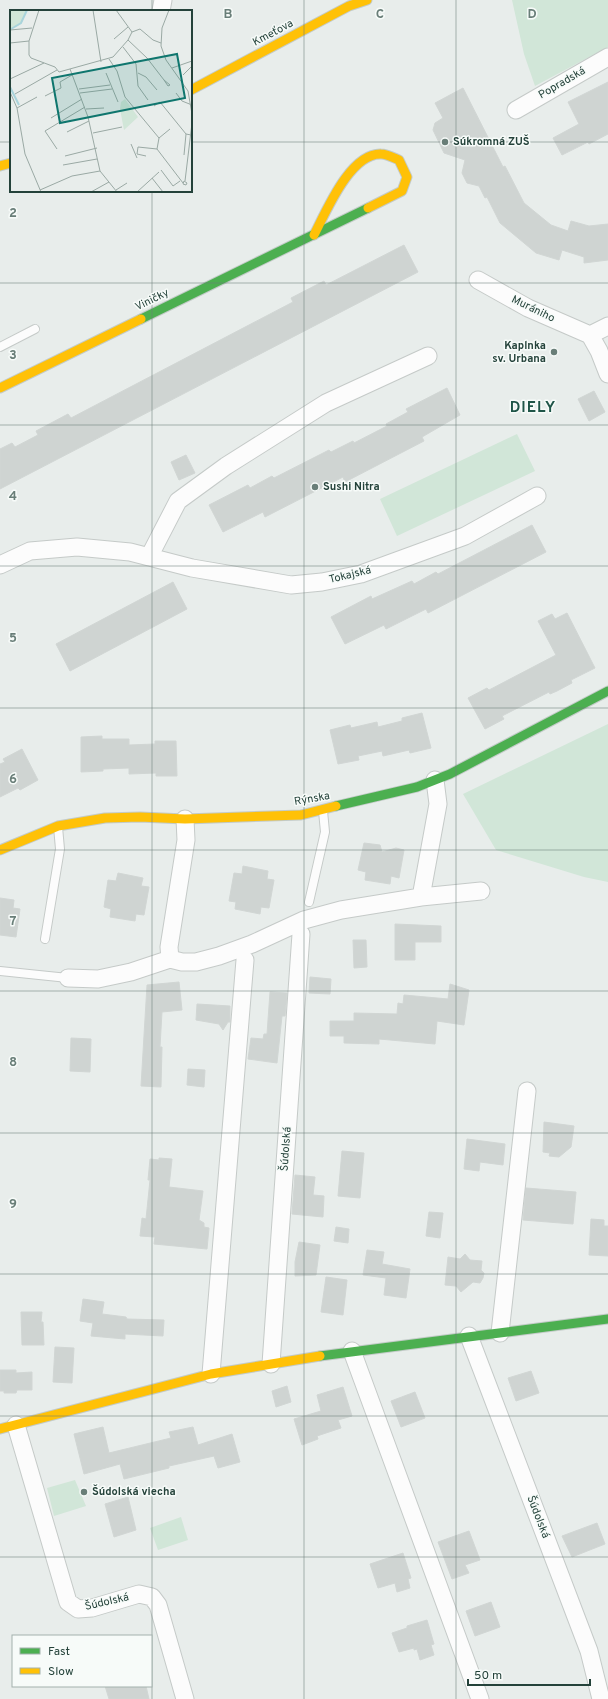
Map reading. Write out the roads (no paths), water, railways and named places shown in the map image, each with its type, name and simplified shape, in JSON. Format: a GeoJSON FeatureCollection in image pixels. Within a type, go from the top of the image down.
{"type":"FeatureCollection","features":[{"type":"Feature","properties":{"kind":"street"},"geometry":{"type":"LineString","coordinates":[[161,10],[163,0]]}},
{"type":"Feature","properties":{"kind":"street","name":"Kmeťova"},"geometry":{"type":"LineString","coordinates":[[192,89],[349,6],[367,0]]}},
{"type":"Feature","properties":{"kind":"street","name":"Popradská"},"geometry":{"type":"LineString","coordinates":[[516,110],[608,57]]}},
{"type":"Feature","properties":{"kind":"street","name":"Viničky"},"geometry":{"type":"LineString","coordinates":[[0,388],[314,235],[402,191],[407,177],[399,160],[381,154],[363,159],[342,180],[314,235]]}},
{"type":"Feature","properties":{"kind":"street"},"geometry":{"type":"LineString","coordinates":[[0,166],[10,162]]}},
{"type":"Feature","properties":{"kind":"street","name":"Murániho"},"geometry":{"type":"LineString","coordinates":[[478,280],[528,308],[590,335]]}},
{"type":"Feature","properties":{"kind":"street"},"geometry":{"type":"LineString","coordinates":[[608,326],[590,335],[599,351],[608,374]]}},
{"type":"Feature","properties":{"kind":"street"},"geometry":{"type":"LineString","coordinates":[[149,557],[178,501],[226,466],[326,403],[428,356]]}},
{"type":"Feature","properties":{"kind":"street","name":"Tokajská"},"geometry":{"type":"LineString","coordinates":[[0,565],[30,551],[77,547],[130,552],[192,568],[291,585],[322,582],[361,574],[465,536],[537,496]]}},
{"type":"Feature","properties":{"kind":"street","name":"Rýnska"},"geometry":{"type":"LineString","coordinates":[[0,850],[58,826],[105,818],[140,817],[185,819],[301,815],[416,787],[450,774],[608,691]]}},
{"type":"Feature","properties":{"kind":"street"},"geometry":{"type":"LineString","coordinates":[[421,897],[438,804],[435,780]]}},
{"type":"Feature","properties":{"kind":"street"},"geometry":{"type":"LineString","coordinates":[[170,959],[169,947],[186,840],[185,819]]}},
{"type":"Feature","properties":{"kind":"street"},"geometry":{"type":"LineString","coordinates":[[68,978],[98,979],[131,972],[170,959],[182,962],[196,962],[219,956],[252,944],[304,920],[341,910],[421,897],[481,891]]}},
{"type":"Feature","properties":{"kind":"street","name":"Šúdolská"},"geometry":{"type":"LineString","coordinates":[[271,1364],[301,934]]}},
{"type":"Feature","properties":{"kind":"street"},"geometry":{"type":"LineString","coordinates":[[211,1374],[245,960]]}},
{"type":"Feature","properties":{"kind":"street"},"geometry":{"type":"LineString","coordinates":[[500,1333],[527,1091]]}},
{"type":"Feature","properties":{"kind":"street","name":"Šúdolská"},"geometry":{"type":"LineString","coordinates":[[185,1699],[158,1605],[152,1598],[139,1594],[92,1608],[78,1608],[68,1602],[8,1427],[211,1374],[352,1351],[608,1319]]}},
{"type":"Feature","properties":{"kind":"street","name":"Šúdolská"},"geometry":{"type":"LineString","coordinates":[[469,1336],[589,1651],[601,1699]]}},
{"type":"Feature","properties":{"kind":"street"},"geometry":{"type":"LineString","coordinates":[[352,1351],[480,1699]]}},
{"type":"Feature","properties":{"kind":"lane"},"geometry":{"type":"LineString","coordinates":[[0,347],[35,329]]}},
{"type":"Feature","properties":{"kind":"lane"},"geometry":{"type":"LineString","coordinates":[[309,902],[325,832],[323,810]]}},
{"type":"Feature","properties":{"kind":"lane"},"geometry":{"type":"LineString","coordinates":[[45,939],[60,849],[58,826]]}},
{"type":"Feature","properties":{"kind":"lane"},"geometry":{"type":"LineString","coordinates":[[0,971],[68,978]]}},
{"type":"Feature","properties":{"kind":"place","name":"Súkromná ZUŠ"},"geometry":{"type":"Point","coordinates":[445,142]}},
{"type":"Feature","properties":{"kind":"place","name":"Kaplnka sv. Urbana"},"geometry":{"type":"Point","coordinates":[554,352]}},
{"type":"Feature","properties":{"kind":"place","name":"Sushi Nitra"},"geometry":{"type":"Point","coordinates":[315,487]}},
{"type":"Feature","properties":{"kind":"place","name":"Šúdolská viecha"},"geometry":{"type":"Point","coordinates":[84,1492]}},
{"type":"Feature","properties":{"kind":"district","name":"DIELY"},"geometry":{"type":"Point","coordinates":[533,408]}}]}
